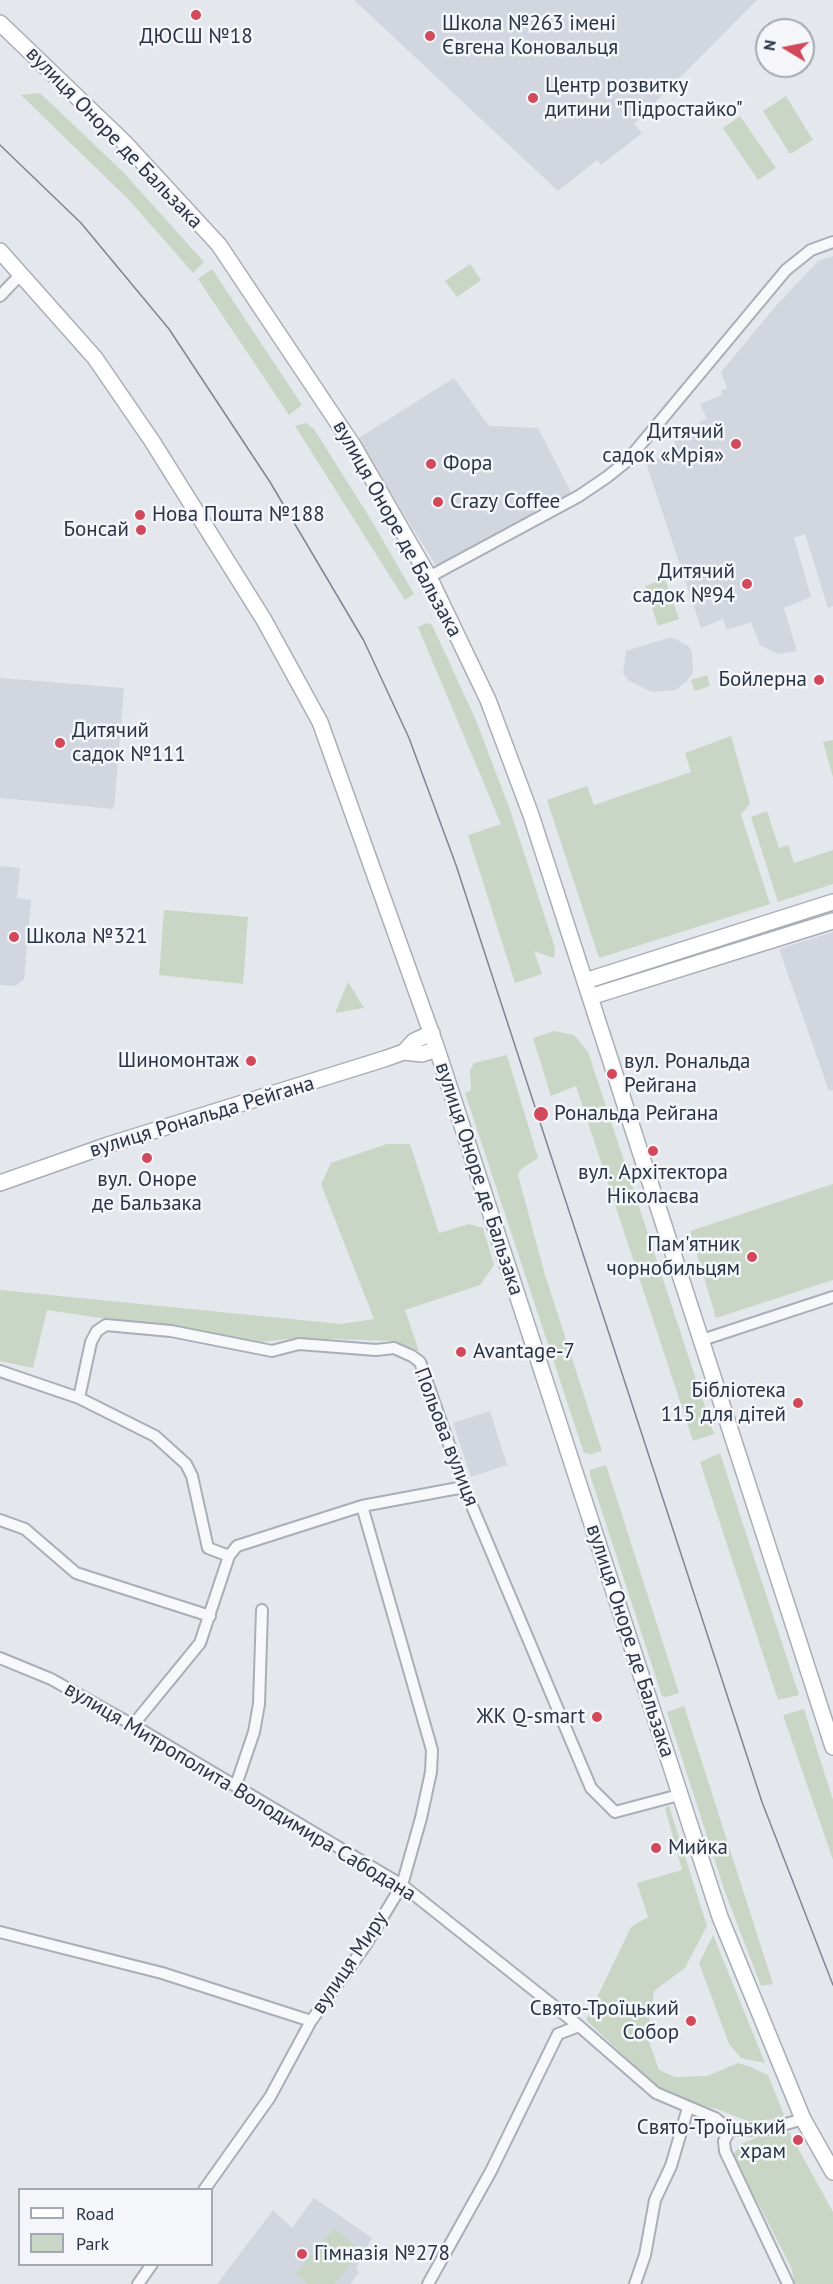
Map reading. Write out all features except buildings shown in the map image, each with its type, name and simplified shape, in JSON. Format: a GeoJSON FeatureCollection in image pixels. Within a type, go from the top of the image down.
{"type":"FeatureCollection","features":[{"type":"Feature","properties":{"kind":"street","name":"вулиця Оноре де Бальзака"},"geometry":{"type":"LineString","coordinates":[[0,23],[126,144],[219,245],[354,447],[429,577],[492,711],[531,814],[833,1747]]}},
{"type":"Feature","properties":{"kind":"street"},"geometry":{"type":"LineString","coordinates":[[429,577],[579,496],[627,461],[786,270],[811,250],[833,242]]}},
{"type":"Feature","properties":{"kind":"street","name":"вулиця Оноре де Бальзака"},"geometry":{"type":"LineString","coordinates":[[0,251],[22,273],[95,358],[152,441],[242,582],[311,704],[432,1033],[720,1917],[803,2119],[833,2172]]}},
{"type":"Feature","properties":{"kind":"street"},"geometry":{"type":"LineString","coordinates":[[0,296],[22,273]]}},
{"type":"Feature","properties":{"kind":"street"},"geometry":{"type":"LineString","coordinates":[[585,981],[833,902]]}},
{"type":"Feature","properties":{"kind":"street"},"geometry":{"type":"LineString","coordinates":[[590,997],[833,921]]}},
{"type":"Feature","properties":{"kind":"street","name":"вулиця Рональда Рейгана"},"geometry":{"type":"LineString","coordinates":[[404,1052],[417,1039],[432,1033]]}},
{"type":"Feature","properties":{"kind":"street","name":"вулиця Рональда Рейгана"},"geometry":{"type":"LineString","coordinates":[[0,1183],[108,1145],[404,1052],[422,1054],[437,1049]]}},
{"type":"Feature","properties":{"kind":"street"},"geometry":{"type":"LineString","coordinates":[[702,1340],[833,1297]]}},
{"type":"Feature","properties":{"kind":"street","name":"Польова вулиця"},"geometry":{"type":"LineString","coordinates":[[79,1398],[91,1342],[97,1331],[106,1325],[171,1331],[272,1351],[299,1344],[376,1350],[394,1348],[420,1362],[464,1487],[591,1788],[615,1812],[680,1795]]}},
{"type":"Feature","properties":{"kind":"street"},"geometry":{"type":"LineString","coordinates":[[0,1371],[79,1398],[138,1425],[155,1436],[186,1464],[192,1476],[208,1548],[229,1556]]}},
{"type":"Feature","properties":{"kind":"street"},"geometry":{"type":"LineString","coordinates":[[133,1725],[188,1660],[200,1642],[229,1556],[237,1546],[362,1506],[464,1487]]}},
{"type":"Feature","properties":{"kind":"street","name":"вулиця Миру"},"geometry":{"type":"LineString","coordinates":[[205,2188],[270,2097],[310,2021],[364,1947],[402,1885],[431,1772],[432,1750],[362,1506]]}},
{"type":"Feature","properties":{"kind":"street"},"geometry":{"type":"LineString","coordinates":[[0,1520],[25,1529],[76,1573],[210,1616]]}},
{"type":"Feature","properties":{"kind":"street"},"geometry":{"type":"LineString","coordinates":[[236,1785],[254,1732],[259,1704],[262,1610]]}},
{"type":"Feature","properties":{"kind":"street","name":"вулиця Митрополита Володимира Сабодана"},"geometry":{"type":"LineString","coordinates":[[0,1658],[51,1679],[133,1725],[402,1885],[579,2026],[656,2093],[715,2118],[730,2130]]}},
{"type":"Feature","properties":{"kind":"street"},"geometry":{"type":"LineString","coordinates":[[0,1932],[162,1973],[310,2021]]}},
{"type":"Feature","properties":{"kind":"street"},"geometry":{"type":"LineString","coordinates":[[428,2284],[491,2170],[558,2034],[579,2026]]}},
{"type":"Feature","properties":{"kind":"street"},"geometry":{"type":"LineString","coordinates":[[635,2284],[645,2255],[655,2200],[671,2166],[688,2108]]}},
{"type":"Feature","properties":{"kind":"street"},"geometry":{"type":"LineString","coordinates":[[788,2284],[725,2151],[724,2141],[730,2130],[769,2129],[803,2119]]}},
{"type":"Feature","properties":{"kind":"street"},"geometry":{"type":"LineString","coordinates":[[138,2284],[151,2266]]}},
{"type":"Feature","properties":{"kind":"shaded area"},"geometry":{"type":"Polygon","coordinates":[[[354,0],[757,0],[634,124],[642,133],[601,165],[597,160],[558,191],[354,0]]]}},
{"type":"Feature","properties":{"kind":"shaded area"},"geometry":{"type":"Polygon","coordinates":[[[833,256],[833,606],[828,608],[805,534],[794,538],[811,597],[784,608],[797,651],[778,654],[760,645],[751,622],[727,630],[723,619],[701,628],[646,463],[677,451],[673,437],[700,426],[699,422],[707,419],[700,404],[722,395],[721,391],[727,388],[721,372],[775,307],[818,261],[833,256]]]}},
{"type":"Feature","properties":{"kind":"shaded area"},"geometry":{"type":"Polygon","coordinates":[[[454,378],[489,426],[538,428],[571,492],[437,567],[357,439],[454,378]]]}},
{"type":"Feature","properties":{"kind":"shaded area"},"geometry":{"type":"Polygon","coordinates":[[[671,637],[687,645],[692,652],[693,673],[687,681],[675,690],[652,692],[629,681],[623,673],[626,651],[671,637]]]}},
{"type":"Feature","properties":{"kind":"shaded area","name":"Дитячий садок №111"},"geometry":{"type":"Polygon","coordinates":[[[0,678],[124,688],[114,809],[0,798],[0,678]]]}},
{"type":"Feature","properties":{"kind":"shaded area","name":"Школа №321"},"geometry":{"type":"Polygon","coordinates":[[[0,866],[20,868],[17,898],[31,900],[24,979],[15,986],[0,985],[0,866]]]}},
{"type":"Feature","properties":{"kind":"shaded area"},"geometry":{"type":"Polygon","coordinates":[[[833,932],[833,1090],[829,1091],[779,949],[833,932]]]}},
{"type":"Feature","properties":{"kind":"shaded area"},"geometry":{"type":"Polygon","coordinates":[[[490,1411],[507,1465],[471,1477],[453,1423],[490,1411]]]}},
{"type":"Feature","properties":{"kind":"shaded area","name":"Гімназія №278"},"geometry":{"type":"Polygon","coordinates":[[[314,2198],[372,2238],[356,2269],[359,2273],[350,2284],[217,2284],[273,2210],[292,2228],[314,2198]]]}},
{"type":"Feature","properties":{"kind":"green space"},"geometry":{"type":"Polygon","coordinates":[[[40,93],[123,172],[204,262],[193,273],[130,201],[21,95],[40,93]]]}},
{"type":"Feature","properties":{"kind":"green space"},"geometry":{"type":"Polygon","coordinates":[[[786,96],[813,140],[790,154],[763,111],[786,96]]]}},
{"type":"Feature","properties":{"kind":"green space"},"geometry":{"type":"Polygon","coordinates":[[[740,116],[776,168],[758,180],[723,128],[740,116]]]}},
{"type":"Feature","properties":{"kind":"green space"},"geometry":{"type":"Polygon","coordinates":[[[470,264],[481,280],[457,297],[445,281],[470,264]]]}},
{"type":"Feature","properties":{"kind":"green space"},"geometry":{"type":"Polygon","coordinates":[[[212,269],[302,405],[289,415],[198,279],[212,269]]]}},
{"type":"Feature","properties":{"kind":"green space"},"geometry":{"type":"Polygon","coordinates":[[[306,423],[314,429],[414,594],[405,600],[295,426],[306,423]]]}},
{"type":"Feature","properties":{"kind":"green space"},"geometry":{"type":"Polygon","coordinates":[[[665,579],[679,619],[658,626],[645,586],[665,579]]]}},
{"type":"Feature","properties":{"kind":"green space"},"geometry":{"type":"Polygon","coordinates":[[[427,623],[432,625],[475,718],[509,807],[555,948],[554,958],[534,951],[542,974],[515,983],[468,835],[501,824],[418,627],[427,623]]]}},
{"type":"Feature","properties":{"kind":"green space"},"geometry":{"type":"Polygon","coordinates":[[[707,675],[710,686],[695,691],[691,680],[707,675]]]}},
{"type":"Feature","properties":{"kind":"green space"},"geometry":{"type":"Polygon","coordinates":[[[731,736],[750,803],[741,815],[770,904],[599,958],[547,800],[587,786],[594,805],[691,772],[685,753],[731,736]]]}},
{"type":"Feature","properties":{"kind":"green space"},"geometry":{"type":"Polygon","coordinates":[[[833,740],[833,777],[823,742],[833,740]]]}},
{"type":"Feature","properties":{"kind":"green space"},"geometry":{"type":"Polygon","coordinates":[[[767,811],[779,848],[788,845],[794,863],[833,850],[833,884],[778,902],[751,817],[767,811]]]}},
{"type":"Feature","properties":{"kind":"green space"},"geometry":{"type":"Polygon","coordinates":[[[164,910],[248,917],[243,984],[159,975],[164,910]]]}},
{"type":"Feature","properties":{"kind":"green space"},"geometry":{"type":"Polygon","coordinates":[[[348,982],[364,1008],[335,1013],[348,982]]]}},
{"type":"Feature","properties":{"kind":"green space"},"geometry":{"type":"Polygon","coordinates":[[[554,1031],[574,1035],[588,1052],[714,1434],[693,1441],[576,1086],[551,1096],[533,1038],[554,1031]]]}},
{"type":"Feature","properties":{"kind":"green space"},"geometry":{"type":"Polygon","coordinates":[[[507,1055],[538,1158],[520,1170],[518,1175],[545,1275],[602,1451],[591,1454],[584,1453],[465,1093],[471,1090],[470,1070],[474,1063],[507,1055]]]}},
{"type":"Feature","properties":{"kind":"green space"},"geometry":{"type":"Polygon","coordinates":[[[387,1144],[410,1144],[439,1233],[469,1224],[483,1228],[494,1265],[480,1285],[405,1310],[419,1351],[395,1341],[298,1338],[261,1342],[47,1310],[33,1368],[0,1361],[0,1290],[341,1324],[374,1319],[321,1184],[331,1163],[387,1144]]]}},
{"type":"Feature","properties":{"kind":"green space"},"geometry":{"type":"Polygon","coordinates":[[[833,1184],[833,1280],[716,1318],[690,1231],[833,1184]]]}},
{"type":"Feature","properties":{"kind":"green space"},"geometry":{"type":"Polygon","coordinates":[[[720,1453],[799,1695],[778,1700],[700,1462],[720,1453]]]}},
{"type":"Feature","properties":{"kind":"green space"},"geometry":{"type":"Polygon","coordinates":[[[606,1465],[679,1693],[666,1697],[662,1696],[590,1475],[590,1470],[606,1465]]]}},
{"type":"Feature","properties":{"kind":"green space"},"geometry":{"type":"Polygon","coordinates":[[[684,1706],[773,1984],[761,1986],[725,1892],[667,1712],[684,1706]]]}},
{"type":"Feature","properties":{"kind":"green space"},"geometry":{"type":"Polygon","coordinates":[[[804,1709],[833,1800],[833,1860],[783,1715],[804,1709]]]}},
{"type":"Feature","properties":{"kind":"green space"},"geometry":{"type":"Polygon","coordinates":[[[669,1806],[707,1926],[685,1968],[654,1991],[647,2036],[659,2070],[675,2077],[707,2076],[738,2063],[751,2067],[768,2075],[784,2115],[780,2119],[747,2121],[717,2109],[681,2101],[658,2088],[586,2020],[631,1927],[648,1917],[637,1883],[682,1870],[665,1808],[669,1806]]]}},
{"type":"Feature","properties":{"kind":"green space"},"geometry":{"type":"Polygon","coordinates":[[[713,1935],[765,2063],[741,2058],[729,2044],[699,1963],[713,1935]]]}},
{"type":"Feature","properties":{"kind":"green space"},"geometry":{"type":"Polygon","coordinates":[[[789,2132],[833,2212],[833,2284],[795,2284],[791,2267],[733,2155],[741,2144],[758,2137],[789,2132]]]}},
{"type":"Feature","properties":{"kind":"green space"},"geometry":{"type":"Polygon","coordinates":[[[334,2228],[362,2252],[334,2284],[308,2284],[296,2273],[334,2228]]]}},
{"type":"Feature","properties":{"kind":"tram line"},"geometry":{"type":"LineString","coordinates":[[0,145],[81,223],[169,329],[270,482],[364,641],[409,738],[456,865],[762,1802],[833,1985]]}},
{"type":"Feature","properties":{"kind":"place","name":"ДЮСШ №18"},"geometry":{"type":"Point","coordinates":[196,15]}},
{"type":"Feature","properties":{"kind":"place","name":"Школа №263 імені Євгена Коновальця"},"geometry":{"type":"Point","coordinates":[430,36]}},
{"type":"Feature","properties":{"kind":"place","name":"Центр розвитку дитини \"Підростайко\""},"geometry":{"type":"Point","coordinates":[533,98]}},
{"type":"Feature","properties":{"kind":"place","name":"Дитячий садок «Мрія»"},"geometry":{"type":"Point","coordinates":[736,444]}},
{"type":"Feature","properties":{"kind":"place","name":"Фора"},"geometry":{"type":"Point","coordinates":[431,464]}},
{"type":"Feature","properties":{"kind":"place","name":"Crazy Coffee"},"geometry":{"type":"Point","coordinates":[438,502]}},
{"type":"Feature","properties":{"kind":"place","name":"Нова Пошта №188"},"geometry":{"type":"Point","coordinates":[140,515]}},
{"type":"Feature","properties":{"kind":"place","name":"Бонсай"},"geometry":{"type":"Point","coordinates":[141,530]}},
{"type":"Feature","properties":{"kind":"place","name":"Дитячий садок №94"},"geometry":{"type":"Point","coordinates":[747,584]}},
{"type":"Feature","properties":{"kind":"place","name":"Бойлерна"},"geometry":{"type":"Point","coordinates":[819,680]}},
{"type":"Feature","properties":{"kind":"place","name":"Дитячий садок №111"},"geometry":{"type":"Point","coordinates":[60,743]}},
{"type":"Feature","properties":{"kind":"place","name":"Школа №321"},"geometry":{"type":"Point","coordinates":[14,937]}},
{"type":"Feature","properties":{"kind":"place","name":"Шиномонтаж"},"geometry":{"type":"Point","coordinates":[251,1061]}},
{"type":"Feature","properties":{"kind":"place","name":"вул. Рональда Рейгана"},"geometry":{"type":"Point","coordinates":[612,1074]}},
{"type":"Feature","properties":{"kind":"place","name":"Рональда Рейгана"},"geometry":{"type":"Point","coordinates":[541,1114]}},
{"type":"Feature","properties":{"kind":"place","name":"вул. Архітектора Ніколаєва"},"geometry":{"type":"Point","coordinates":[653,1151]}},
{"type":"Feature","properties":{"kind":"place","name":"вул. Оноре де Бальзака"},"geometry":{"type":"Point","coordinates":[147,1158]}},
{"type":"Feature","properties":{"kind":"place","name":"Пам'ятник чорнобильцям"},"geometry":{"type":"Point","coordinates":[752,1257]}},
{"type":"Feature","properties":{"kind":"place","name":"Avantage-7"},"geometry":{"type":"Point","coordinates":[461,1352]}},
{"type":"Feature","properties":{"kind":"place","name":"Бібліотека 115 для дітей"},"geometry":{"type":"Point","coordinates":[798,1403]}},
{"type":"Feature","properties":{"kind":"place","name":"ЖК Q-smart"},"geometry":{"type":"Point","coordinates":[597,1717]}},
{"type":"Feature","properties":{"kind":"place","name":"Мийка"},"geometry":{"type":"Point","coordinates":[656,1848]}},
{"type":"Feature","properties":{"kind":"place","name":"Свято-Троїцький Собор"},"geometry":{"type":"Point","coordinates":[691,2021]}},
{"type":"Feature","properties":{"kind":"place","name":"Свято-Троїцький храм"},"geometry":{"type":"Point","coordinates":[798,2140]}},
{"type":"Feature","properties":{"kind":"place","name":"Гімназія №278"},"geometry":{"type":"Point","coordinates":[302,2254]}}]}
